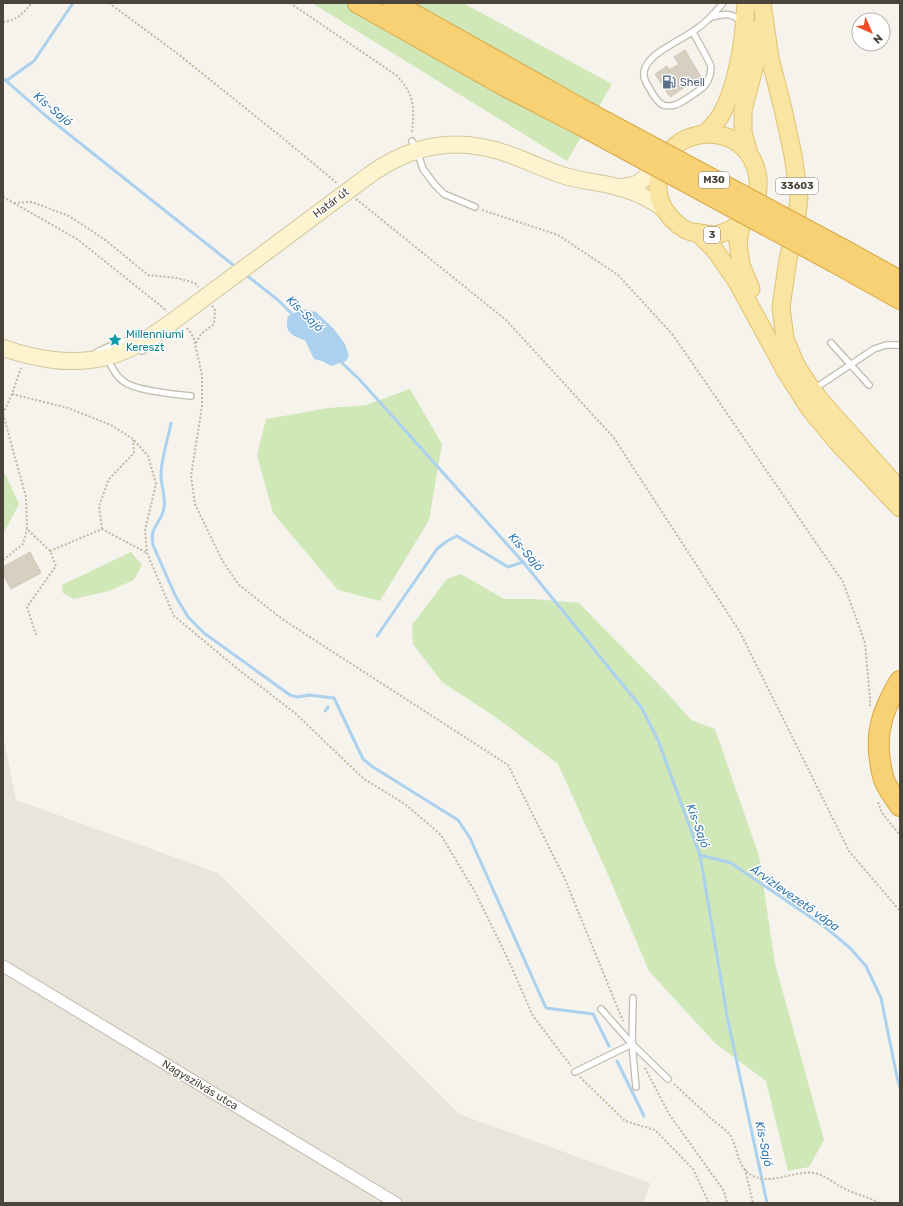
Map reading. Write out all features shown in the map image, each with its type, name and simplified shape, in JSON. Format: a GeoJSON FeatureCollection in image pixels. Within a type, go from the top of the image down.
{"type":"FeatureCollection","features":[{"type":"Feature","properties":{"kind":"highway","name":"M30"},"geometry":{"type":"LineString","coordinates":[[358,3],[498,82],[583,118]]}},
{"type":"Feature","properties":{"kind":"highway","name":"M30"},"geometry":{"type":"LineString","coordinates":[[393,3],[583,118],[838,256],[900,299]]}},
{"type":"Feature","properties":{"kind":"highway","name":"M30"},"geometry":{"type":"LineString","coordinates":[[838,256],[900,281]]}},
{"type":"Feature","properties":{"kind":"highway"},"geometry":{"type":"LineString","coordinates":[[900,682],[885,708],[878,740],[880,764],[885,781],[900,806]]}},
{"type":"Feature","properties":{"kind":"main road"},"geometry":{"type":"LineString","coordinates":[[705,134],[720,116],[735,79],[742,43],[746,3]]}},
{"type":"Feature","properties":{"kind":"main road","name":"3"},"geometry":{"type":"LineString","coordinates":[[750,156],[743,132],[743,110],[754,68],[762,5]]}},
{"type":"Feature","properties":{"kind":"main road","name":"33603"},"geometry":{"type":"LineString","coordinates":[[762,5],[770,58],[793,155],[799,198],[795,231],[788,259],[781,307],[785,339],[796,364]]}},
{"type":"Feature","properties":{"kind":"main road","name":"3"},"geometry":{"type":"LineString","coordinates":[[696,135],[721,135],[730,138],[744,148],[750,156],[754,161],[758,175],[759,190],[751,211],[736,227],[722,233],[707,235],[692,232],[679,226],[663,208],[659,195],[658,180],[662,165],[670,152],[682,141],[696,135]]}},
{"type":"Feature","properties":{"kind":"main road","name":"Határ út"},"geometry":{"type":"LineString","coordinates":[[3,348],[27,356],[68,361],[85,361],[112,360],[141,346],[172,318],[368,176],[384,165],[402,156],[415,146],[447,144],[474,145],[507,154],[566,176],[621,188],[644,195],[663,208]]}},
{"type":"Feature","properties":{"kind":"main road"},"geometry":{"type":"LineString","coordinates":[[621,188],[640,182],[666,158]]}},
{"type":"Feature","properties":{"kind":"main road","name":"3"},"geometry":{"type":"LineString","coordinates":[[742,222],[738,242],[741,265],[750,286],[787,357],[812,390],[900,490]]}},
{"type":"Feature","properties":{"kind":"main road","name":"3"},"geometry":{"type":"LineString","coordinates":[[698,233],[714,249],[736,280],[786,372],[809,408],[837,442],[900,508]]}},
{"type":"Feature","properties":{"kind":"main road","name":"3"},"geometry":{"type":"LineString","coordinates":[[796,364],[812,390]]}},
{"type":"Feature","properties":{"kind":"street","name":"Nagyszilvás utca"},"geometry":{"type":"LineString","coordinates":[[3,966],[396,1203]]}},
{"type":"Feature","properties":{"kind":"lane"},"geometry":{"type":"LineString","coordinates":[[693,32],[711,67],[710,76],[705,85],[681,103],[675,105],[663,105],[658,102],[644,79],[643,74],[645,67],[658,53],[693,32],[711,18],[723,3]]}},
{"type":"Feature","properties":{"kind":"lane"},"geometry":{"type":"LineString","coordinates":[[711,18],[725,14],[738,17],[744,24]]}},
{"type":"Feature","properties":{"kind":"lane"},"geometry":{"type":"LineString","coordinates":[[415,146],[423,169],[440,190],[444,194],[475,207]]}},
{"type":"Feature","properties":{"kind":"lane"},"geometry":{"type":"LineString","coordinates":[[85,361],[99,351],[127,340],[132,339],[141,346]]}},
{"type":"Feature","properties":{"kind":"lane"},"geometry":{"type":"LineString","coordinates":[[831,343],[869,385]]}},
{"type":"Feature","properties":{"kind":"lane"},"geometry":{"type":"LineString","coordinates":[[812,390],[874,349],[886,345],[900,345]]}},
{"type":"Feature","properties":{"kind":"lane"},"geometry":{"type":"LineString","coordinates":[[112,360],[117,375],[124,382],[132,386],[191,396]]}},
{"type":"Feature","properties":{"kind":"lane"},"geometry":{"type":"LineString","coordinates":[[633,998],[632,1044],[636,1087]]}},
{"type":"Feature","properties":{"kind":"lane"},"geometry":{"type":"LineString","coordinates":[[600,1009],[632,1044],[668,1079]]}},
{"type":"Feature","properties":{"kind":"lane"},"geometry":{"type":"LineString","coordinates":[[575,1072],[632,1044]]}},
{"type":"Feature","properties":{"kind":"path"},"geometry":{"type":"LineString","coordinates":[[3,22],[23,15],[32,3]]}},
{"type":"Feature","properties":{"kind":"path"},"geometry":{"type":"LineString","coordinates":[[109,3],[178,54],[340,185]]}},
{"type":"Feature","properties":{"kind":"path"},"geometry":{"type":"LineString","coordinates":[[290,3],[396,75],[409,92],[413,102],[414,111],[412,134],[415,146]]}},
{"type":"Feature","properties":{"kind":"path"},"geometry":{"type":"LineString","coordinates":[[352,196],[506,320],[614,438],[740,632],[849,851],[900,911]]}},
{"type":"Feature","properties":{"kind":"path"},"geometry":{"type":"LineString","coordinates":[[3,198],[77,239],[191,333],[202,374],[202,406],[191,476],[194,504],[222,560],[238,584],[282,619],[508,765],[564,877],[624,1022]]}},
{"type":"Feature","properties":{"kind":"path"},"geometry":{"type":"LineString","coordinates":[[13,203],[32,202],[69,216],[104,239],[148,275],[177,278],[195,283],[199,288]]}},
{"type":"Feature","properties":{"kind":"path"},"geometry":{"type":"LineString","coordinates":[[475,207],[558,235],[618,275],[673,335],[843,582],[865,643],[870,706]]}},
{"type":"Feature","properties":{"kind":"path"},"geometry":{"type":"LineString","coordinates":[[195,344],[201,334],[214,324],[215,310],[211,305]]}},
{"type":"Feature","properties":{"kind":"path"},"geometry":{"type":"LineString","coordinates":[[3,560],[23,544],[27,529],[26,497],[3,414],[27,356]]}},
{"type":"Feature","properties":{"kind":"path"},"geometry":{"type":"LineString","coordinates":[[12,394],[68,408],[111,425],[133,439],[148,456],[156,484],[145,530],[147,552],[174,616],[239,670],[296,713],[364,779],[405,804],[441,835],[475,892],[508,959],[533,1016],[575,1072],[625,1121],[655,1130],[693,1169],[709,1203]]}},
{"type":"Feature","properties":{"kind":"path"},"geometry":{"type":"LineString","coordinates":[[102,529],[98,506],[109,479],[134,453],[133,439]]}},
{"type":"Feature","properties":{"kind":"path"},"geometry":{"type":"LineString","coordinates":[[27,529],[50,551],[56,566],[27,607],[36,635]]}},
{"type":"Feature","properties":{"kind":"path"},"geometry":{"type":"LineString","coordinates":[[50,551],[102,529]]}},
{"type":"Feature","properties":{"kind":"path"},"geometry":{"type":"LineString","coordinates":[[102,529],[147,552]]}},
{"type":"Feature","properties":{"kind":"path"},"geometry":{"type":"LineString","coordinates":[[877,800],[882,813],[900,835]]}},
{"type":"Feature","properties":{"kind":"path"},"geometry":{"type":"LineString","coordinates":[[643,1065],[669,1114],[724,1191],[727,1203]]}},
{"type":"Feature","properties":{"kind":"path"},"geometry":{"type":"LineString","coordinates":[[668,1079],[730,1135],[741,1163],[749,1174],[758,1178],[784,1178],[800,1174],[814,1173],[829,1179],[842,1188],[855,1194],[880,1203]]}},
{"type":"Feature","properties":{"kind":"path"},"geometry":{"type":"LineString","coordinates":[[744,1167],[753,1203]]}},
{"type":"Feature","properties":{"kind":"shaded area"},"geometry":{"type":"Polygon","coordinates":[[[3,735],[16,800],[218,873],[459,1114],[650,1183],[644,1203],[3,1203],[3,735]]]}},
{"type":"Feature","properties":{"kind":"green space"},"geometry":{"type":"Polygon","coordinates":[[[312,3],[463,3],[612,84],[567,161],[312,3]]]}},
{"type":"Feature","properties":{"kind":"green space"},"geometry":{"type":"Polygon","coordinates":[[[410,389],[442,444],[429,520],[380,601],[338,590],[273,513],[257,455],[266,419],[329,408],[366,405],[410,389]]]}},
{"type":"Feature","properties":{"kind":"green space"},"geometry":{"type":"Polygon","coordinates":[[[3,473],[5,474],[19,504],[3,534],[3,473]]]}},
{"type":"Feature","properties":{"kind":"green space"},"geometry":{"type":"Polygon","coordinates":[[[131,552],[142,565],[134,580],[109,591],[74,599],[63,593],[62,585],[131,552]]]}},
{"type":"Feature","properties":{"kind":"green space"},"geometry":{"type":"Polygon","coordinates":[[[461,574],[504,599],[534,599],[579,603],[670,696],[691,720],[715,729],[759,856],[775,964],[824,1140],[809,1167],[788,1171],[766,1081],[715,1043],[649,971],[609,877],[558,764],[494,716],[442,682],[413,644],[412,625],[447,579],[461,574]]]}},
{"type":"Feature","properties":{"kind":"water"},"geometry":{"type":"Polygon","coordinates":[[[303,309],[316,312],[334,329],[345,344],[349,356],[346,361],[331,366],[314,359],[305,340],[292,335],[287,326],[288,316],[303,309]]]}},
{"type":"Feature","properties":{"kind":"building"},"geometry":{"type":"Polygon","coordinates":[[[685,50],[701,77],[682,89],[669,70],[679,64],[674,57],[685,50]]]}},
{"type":"Feature","properties":{"kind":"building","name":"Shell"},"geometry":{"type":"Polygon","coordinates":[[[667,66],[682,89],[670,97],[655,74],[667,66]]]}},
{"type":"Feature","properties":{"kind":"building"},"geometry":{"type":"Polygon","coordinates":[[[30,552],[41,573],[11,589],[3,574],[3,567],[30,552]]]}},
{"type":"Feature","properties":{"kind":"waterway"},"geometry":{"type":"LineString","coordinates":[[6,81],[34,61],[73,3]]}},
{"type":"Feature","properties":{"kind":"waterway","name":"Kis-Sajó"},"geometry":{"type":"LineString","coordinates":[[3,78],[46,116],[237,268]]}},
{"type":"Feature","properties":{"kind":"waterway","name":"Kis-Sajó"},"geometry":{"type":"LineString","coordinates":[[245,274],[278,300],[295,317]]}},
{"type":"Feature","properties":{"kind":"waterway","name":"Kis-Sajó"},"geometry":{"type":"LineString","coordinates":[[339,360],[359,379],[523,562],[641,707],[658,740],[700,855],[728,1021],[767,1203]]}},
{"type":"Feature","properties":{"kind":"waterway"},"geometry":{"type":"LineString","coordinates":[[171,423],[161,469],[164,508],[154,530],[152,539],[153,545],[175,595],[188,617],[204,633],[290,695],[298,697],[309,695],[334,698]]}},
{"type":"Feature","properties":{"kind":"waterway"},"geometry":{"type":"LineString","coordinates":[[377,636],[437,549],[447,541],[457,536],[508,567],[523,562]]}},
{"type":"Feature","properties":{"kind":"waterway"},"geometry":{"type":"LineString","coordinates":[[334,698],[363,759],[373,767],[458,820],[470,838],[546,1008],[593,1014],[609,1046]]}},
{"type":"Feature","properties":{"kind":"waterway"},"geometry":{"type":"LineString","coordinates":[[325,711],[328,707]]}},
{"type":"Feature","properties":{"kind":"waterway","name":"Árvízlevezető vápa"},"geometry":{"type":"LineString","coordinates":[[700,855],[731,863],[825,927],[850,948],[866,966],[881,998],[900,1088]]}},
{"type":"Feature","properties":{"kind":"waterway"},"geometry":{"type":"LineString","coordinates":[[617,1061],[644,1116]]}},
{"type":"Feature","properties":{"kind":"place","name":"Shell"},"geometry":{"type":"Point","coordinates":[669,82]}},
{"type":"Feature","properties":{"kind":"place","name":"Millenniumi Kereszt"},"geometry":{"type":"Point","coordinates":[115,340]}}]}
